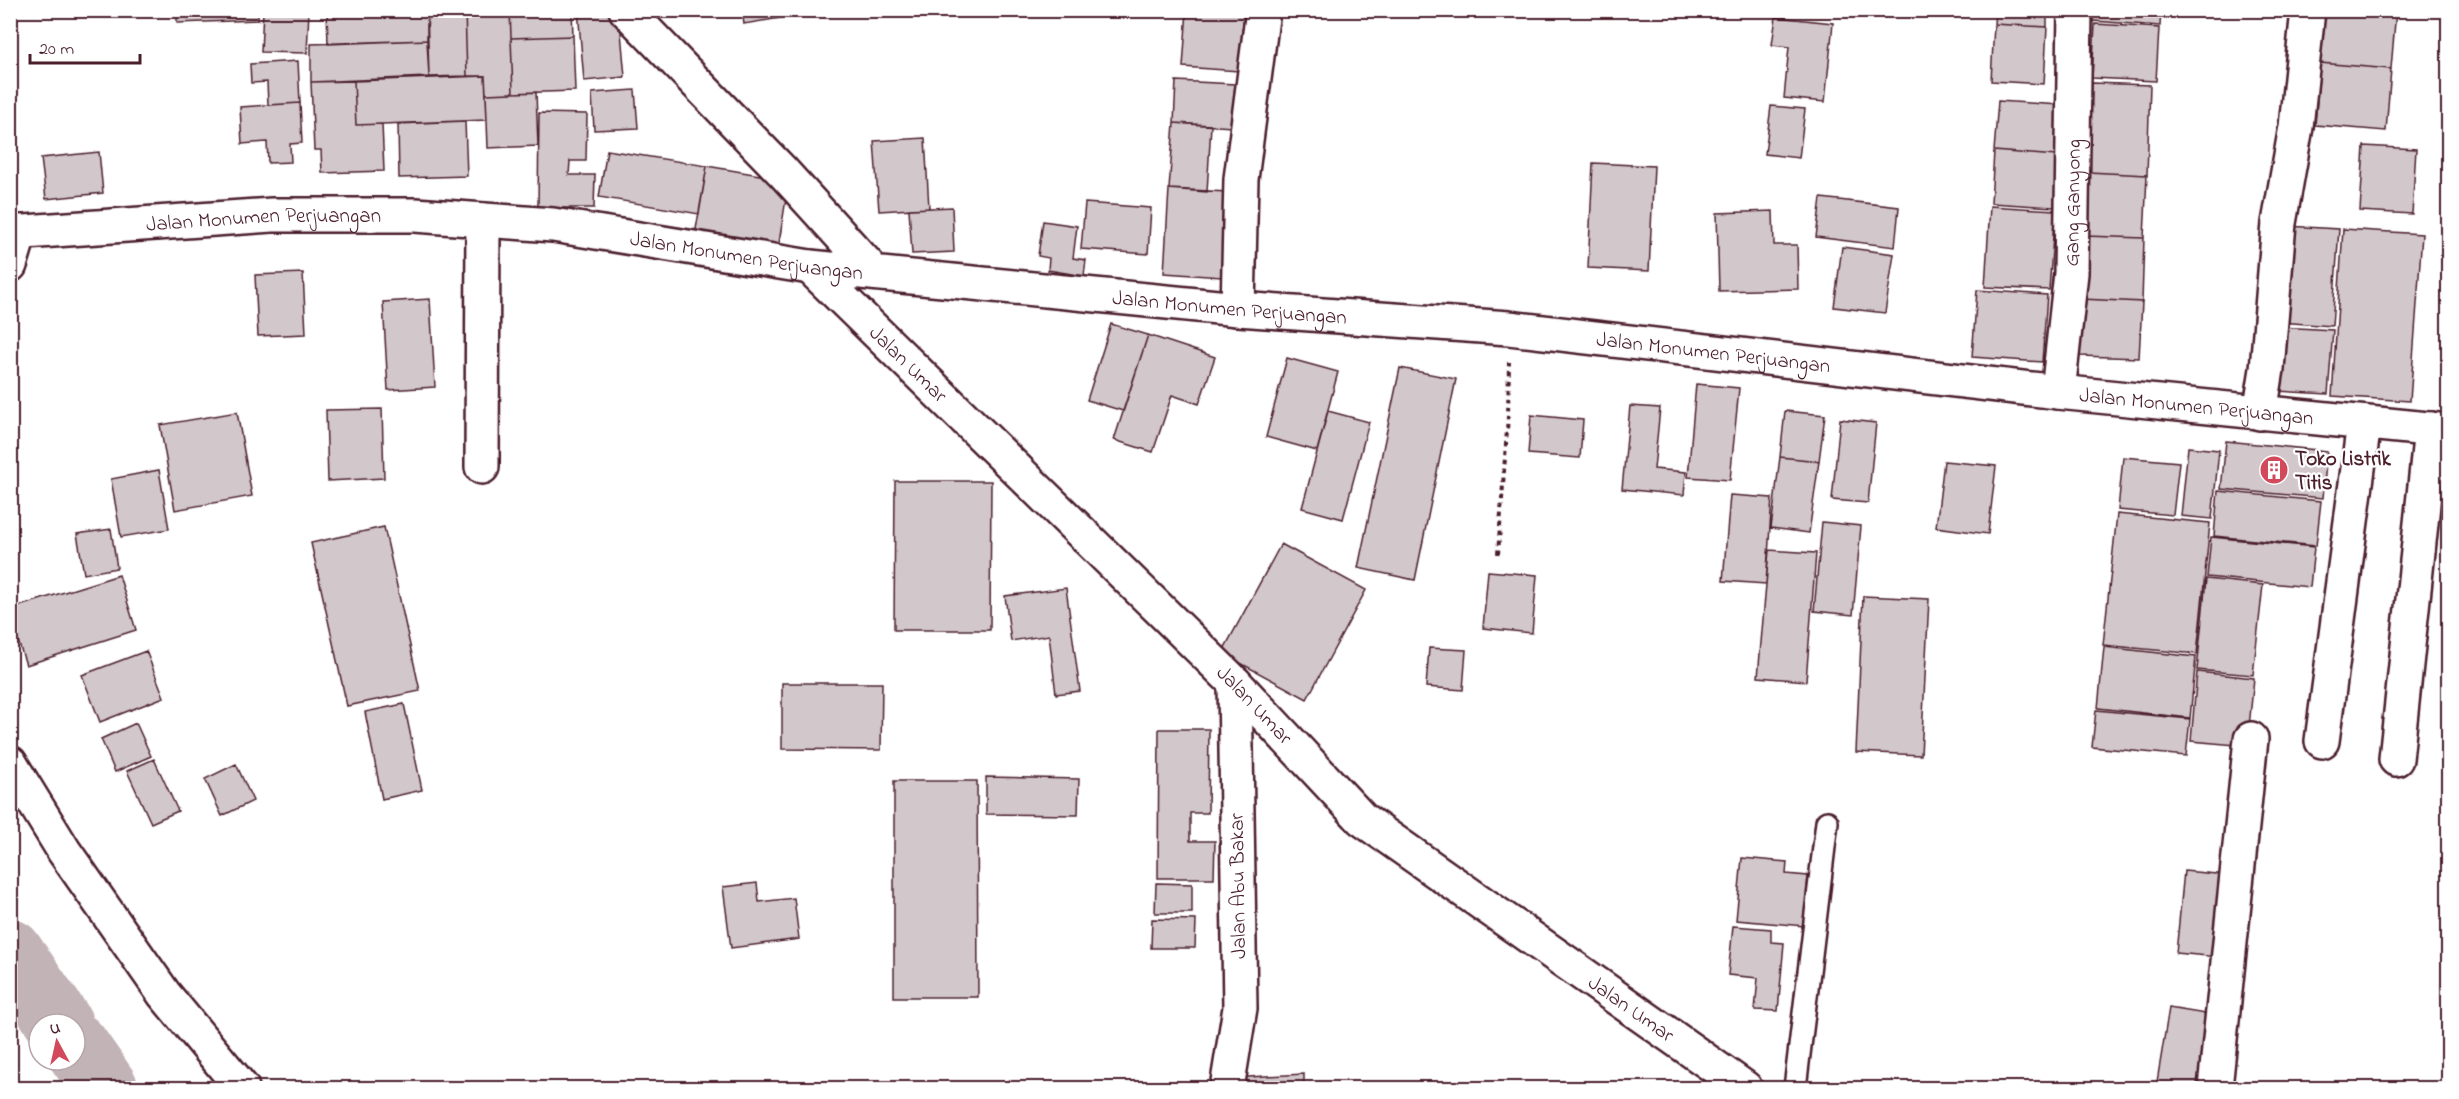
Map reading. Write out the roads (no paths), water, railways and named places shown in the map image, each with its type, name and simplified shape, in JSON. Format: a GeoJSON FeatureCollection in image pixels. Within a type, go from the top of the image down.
{"type":"FeatureCollection","features":[{"type":"Feature","properties":{"kind":"street"},"geometry":{"type":"LineString","coordinates":[[626,10],[783,172],[875,273]]}},
{"type":"Feature","properties":{"kind":"street"},"geometry":{"type":"LineString","coordinates":[[1238,309],[1241,179],[1263,10]]}},
{"type":"Feature","properties":{"kind":"street","name":"Gang Ganyong"},"geometry":{"type":"LineString","coordinates":[[2058,392],[2071,273],[2075,10]]}},
{"type":"Feature","properties":{"kind":"street"},"geometry":{"type":"LineString","coordinates":[[2260,413],[2267,369],[2279,222],[2296,127],[2308,10]]}},
{"type":"Feature","properties":{"kind":"street","name":"Jalan Monumen Perjuangan"},"geometry":{"type":"LineString","coordinates":[[15,232],[272,215],[415,215],[553,225],[810,267],[1238,309],[1509,328],[2058,392],[2440,430]]}},
{"type":"Feature","properties":{"kind":"street"},"geometry":{"type":"LineString","coordinates":[[482,467],[483,220]]}},
{"type":"Feature","properties":{"kind":"street"},"geometry":{"type":"LineString","coordinates":[[10,265],[15,232]]}},
{"type":"Feature","properties":{"kind":"street","name":"Jalan Umar"},"geometry":{"type":"LineString","coordinates":[[810,267],[1235,683],[1362,819],[1744,1088]]}},
{"type":"Feature","properties":{"kind":"street"},"geometry":{"type":"LineString","coordinates":[[2322,741],[2364,423]]}},
{"type":"Feature","properties":{"kind":"street"},"geometry":{"type":"LineString","coordinates":[[2396,759],[2440,430]]}},
{"type":"Feature","properties":{"kind":"street","name":"Jalan Abu Bakar"},"geometry":{"type":"LineString","coordinates":[[1227,1089],[1240,1008],[1235,683]]}},
{"type":"Feature","properties":{"kind":"street"},"geometry":{"type":"LineString","coordinates":[[2215,1089],[2251,738]]}},
{"type":"Feature","properties":{"kind":"street"},"geometry":{"type":"LineString","coordinates":[[10,763],[64,851],[164,994],[242,1089]]}},
{"type":"Feature","properties":{"kind":"lane"},"geometry":{"type":"LineString","coordinates":[[1795,1089],[1827,822]]}},
{"type":"Feature","properties":{"kind":"waterway"},"geometry":{"type":"LineString","coordinates":[[10,952],[52,1012]]}},
{"type":"Feature","properties":{"kind":"waterway"},"geometry":{"type":"LineString","coordinates":[[87,1062],[105,1088]]}},
{"type":"Feature","properties":{"kind":"place","name":"Toko Listrik Titis"},"geometry":{"type":"Point","coordinates":[2274,470]}}]}
